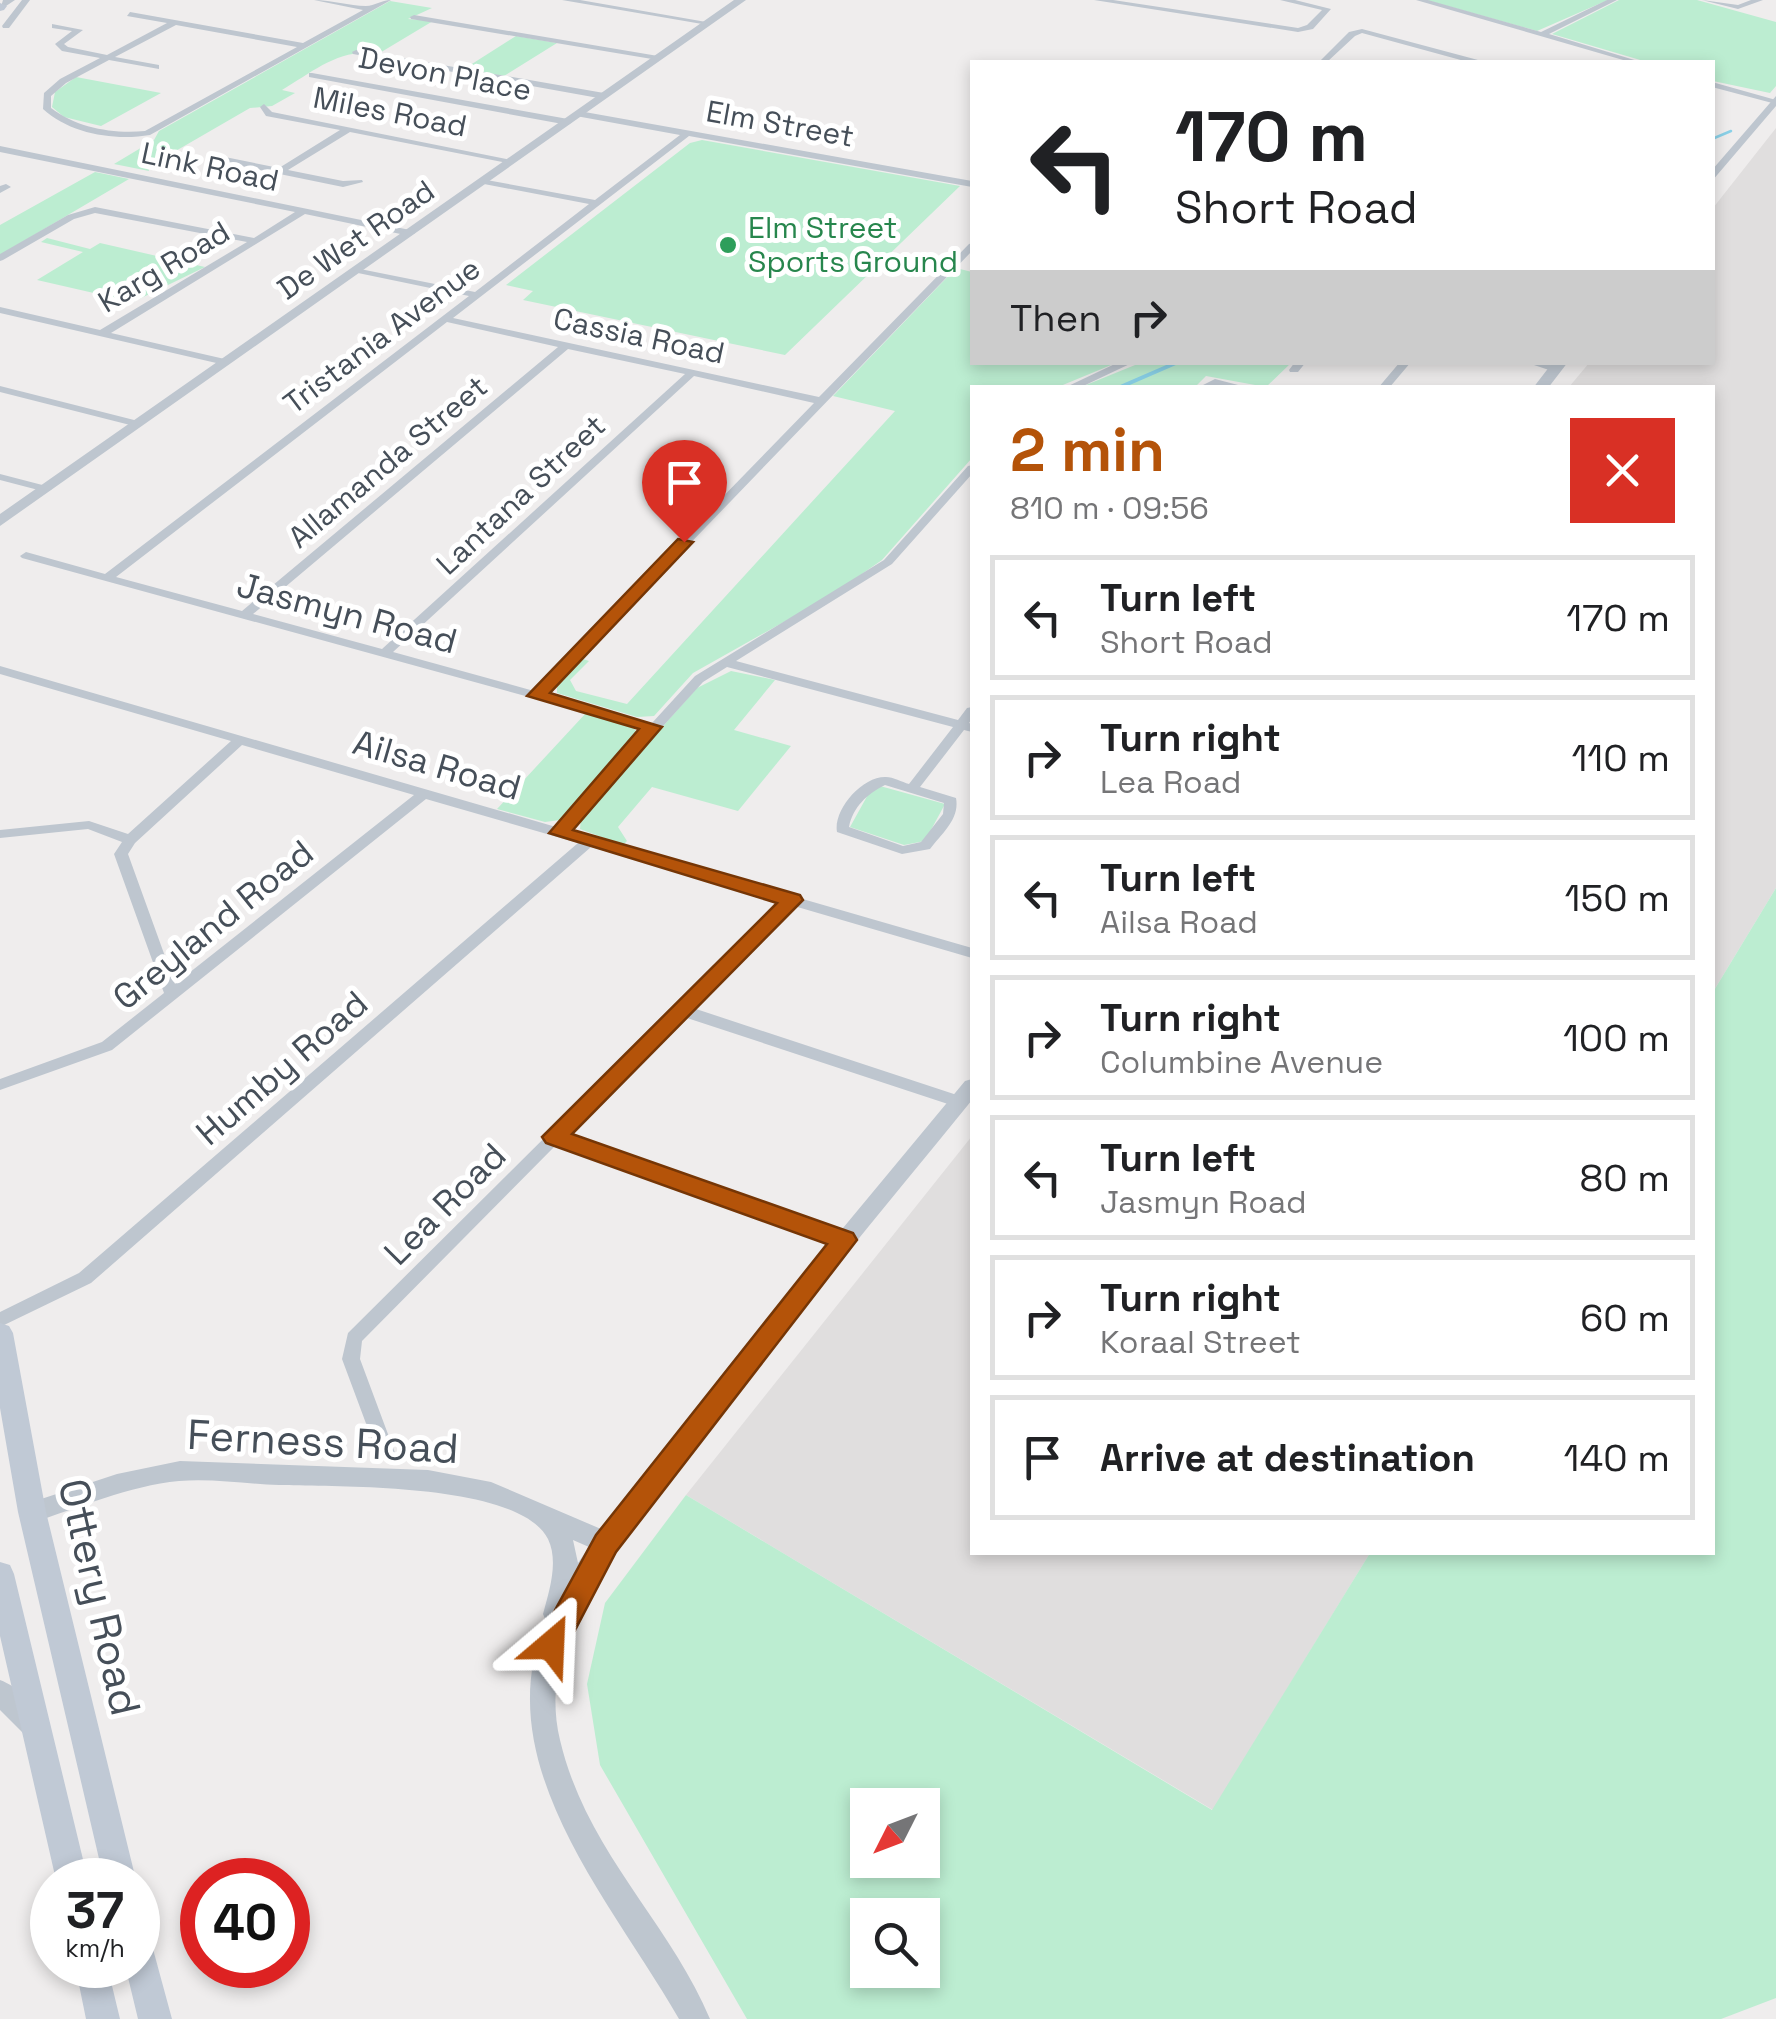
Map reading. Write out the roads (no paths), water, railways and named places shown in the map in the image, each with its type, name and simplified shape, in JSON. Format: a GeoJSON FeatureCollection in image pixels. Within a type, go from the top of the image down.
{"type":"FeatureCollection","features":[{"type":"Feature","properties":{"kind":"main road","name":"Ottery Road"},"geometry":{"type":"LineString","coordinates":[[0,1333],[32,1512],[115,1858]]}},
{"type":"Feature","properties":{"kind":"main road"},"geometry":{"type":"LineString","coordinates":[[0,1574],[4,1611],[67,1858]]}},
{"type":"Feature","properties":{"kind":"main road"},"geometry":{"type":"LineString","coordinates":[[95,1988],[102,2019]]}},
{"type":"Feature","properties":{"kind":"main road"},"geometry":{"type":"LineString","coordinates":[[147,1988],[155,2019]]}},
{"type":"Feature","properties":{"kind":"street"},"geometry":{"type":"LineString","coordinates":[[0,7],[26,0]]}},
{"type":"Feature","properties":{"kind":"street"},"geometry":{"type":"LineString","coordinates":[[318,0],[370,9]]}},
{"type":"Feature","properties":{"kind":"street"},"geometry":{"type":"LineString","coordinates":[[175,22],[54,88],[45,106],[67,122],[142,134],[387,0]]}},
{"type":"Feature","properties":{"kind":"street"},"geometry":{"type":"LineString","coordinates":[[566,0],[708,23]]}},
{"type":"Feature","properties":{"kind":"street","name":"De Wet Road"},"geometry":{"type":"LineString","coordinates":[[0,521],[741,0]]}},
{"type":"Feature","properties":{"kind":"street"},"geometry":{"type":"LineString","coordinates":[[1091,11],[1101,0],[1298,30],[1310,28],[1327,9],[1284,0]]}},
{"type":"Feature","properties":{"kind":"street"},"geometry":{"type":"LineString","coordinates":[[1420,0],[1630,60]]}},
{"type":"Feature","properties":{"kind":"street"},"geometry":{"type":"LineString","coordinates":[[1540,35],[1613,0]]}},
{"type":"Feature","properties":{"kind":"street"},"geometry":{"type":"LineString","coordinates":[[1706,0],[1738,7],[1758,0]]}},
{"type":"Feature","properties":{"kind":"street"},"geometry":{"type":"LineString","coordinates":[[6,26],[15,5]]}},
{"type":"Feature","properties":{"kind":"street"},"geometry":{"type":"LineString","coordinates":[[130,14],[306,46]]}},
{"type":"Feature","properties":{"kind":"street"},"geometry":{"type":"LineString","coordinates":[[414,17],[658,58]]}},
{"type":"Feature","properties":{"kind":"street"},"geometry":{"type":"LineString","coordinates":[[55,26],[78,30],[58,44],[64,49],[156,67]]}},
{"type":"Feature","properties":{"kind":"street"},"geometry":{"type":"LineString","coordinates":[[1325,60],[1352,34],[1362,31],[1468,60]]}},
{"type":"Feature","properties":{"kind":"street"},"geometry":{"type":"LineString","coordinates":[[356,52],[604,96]]}},
{"type":"Feature","properties":{"kind":"street","name":"Devon Place"},"geometry":{"type":"LineString","coordinates":[[312,74],[574,118]]}},
{"type":"Feature","properties":{"kind":"street"},"geometry":{"type":"LineString","coordinates":[[1715,85],[1775,100],[1715,174]]}},
{"type":"Feature","properties":{"kind":"street","name":"Miles Road"},"geometry":{"type":"LineString","coordinates":[[264,107],[269,114],[512,161]]}},
{"type":"Feature","properties":{"kind":"street","name":"Elm Street"},"geometry":{"type":"LineString","coordinates":[[574,118],[688,133],[970,184]]}},
{"type":"Feature","properties":{"kind":"street"},"geometry":{"type":"LineString","coordinates":[[281,171],[347,130]]}},
{"type":"Feature","properties":{"kind":"street","name":"Tristania Avenue"},"geometry":{"type":"LineString","coordinates":[[108,578],[688,133]]}},
{"type":"Feature","properties":{"kind":"street","name":"Link Road"},"geometry":{"type":"LineString","coordinates":[[0,149],[410,233]]}},
{"type":"Feature","properties":{"kind":"street"},"geometry":{"type":"LineString","coordinates":[[210,157],[344,184],[360,182]]}},
{"type":"Feature","properties":{"kind":"street"},"geometry":{"type":"LineString","coordinates":[[484,181],[596,203]]}},
{"type":"Feature","properties":{"kind":"street"},"geometry":{"type":"LineString","coordinates":[[0,258],[71,218],[95,210],[257,242]]}},
{"type":"Feature","properties":{"kind":"street","name":"Karg Road"},"geometry":{"type":"LineString","coordinates":[[101,334],[304,212]]}},
{"type":"Feature","properties":{"kind":"street"},"geometry":{"type":"LineString","coordinates":[[536,696],[970,248]]}},
{"type":"Feature","properties":{"kind":"street"},"geometry":{"type":"LineString","coordinates":[[358,270],[477,295]]}},
{"type":"Feature","properties":{"kind":"street"},"geometry":{"type":"LineString","coordinates":[[0,310],[226,362]]}},
{"type":"Feature","properties":{"kind":"street","name":"Cassia Road"},"geometry":{"type":"LineString","coordinates":[[446,319],[821,401]]}},
{"type":"Feature","properties":{"kind":"street","name":"Allamanda Street"},"geometry":{"type":"LineString","coordinates":[[244,616],[565,346]]}},
{"type":"Feature","properties":{"kind":"street"},"geometry":{"type":"LineString","coordinates":[[1076,385],[1122,365]]}},
{"type":"Feature","properties":{"kind":"street"},"geometry":{"type":"LineString","coordinates":[[1387,385],[1403,365]]}},
{"type":"Feature","properties":{"kind":"street","name":"Lantana Street"},"geometry":{"type":"LineString","coordinates":[[384,654],[692,373]]}},
{"type":"Feature","properties":{"kind":"street"},"geometry":{"type":"LineString","coordinates":[[0,389],[138,424]]}},
{"type":"Feature","properties":{"kind":"street"},"geometry":{"type":"LineString","coordinates":[[560,833],[699,679],[888,562],[970,470]]}},
{"type":"Feature","properties":{"kind":"street"},"geometry":{"type":"LineString","coordinates":[[0,477],[46,489]]}},
{"type":"Feature","properties":{"kind":"street","name":"Jasmyn Road"},"geometry":{"type":"LineString","coordinates":[[26,556],[652,727]]}},
{"type":"Feature","properties":{"kind":"street"},"geometry":{"type":"LineString","coordinates":[[724,662],[968,726],[912,788]]}},
{"type":"Feature","properties":{"kind":"street","name":"Ailsa Road"},"geometry":{"type":"LineString","coordinates":[[0,670],[970,952]]}},
{"type":"Feature","properties":{"kind":"street"},"geometry":{"type":"LineString","coordinates":[[172,996],[122,860],[123,848],[241,739]]}},
{"type":"Feature","properties":{"kind":"street"},"geometry":{"type":"LineString","coordinates":[[885,781],[912,788],[945,797],[952,805],[925,846],[902,850],[842,829],[842,821],[871,785],[885,781]]}},
{"type":"Feature","properties":{"kind":"street","name":"Greyland Road"},"geometry":{"type":"LineString","coordinates":[[0,1081],[101,1050],[426,794]]}},
{"type":"Feature","properties":{"kind":"street"},"geometry":{"type":"LineString","coordinates":[[0,834],[89,826],[130,840]]}},
{"type":"Feature","properties":{"kind":"street","name":"Humby Road"},"geometry":{"type":"LineString","coordinates":[[0,1320],[85,1278],[589,842]]}},
{"type":"Feature","properties":{"kind":"street","name":"Lea Road"},"geometry":{"type":"LineString","coordinates":[[386,1453],[351,1358],[354,1338],[792,900]]}},
{"type":"Feature","properties":{"kind":"street"},"geometry":{"type":"LineString","coordinates":[[554,1632],[606,1543],[844,1240],[966,1094],[678,1010]]}},
{"type":"Feature","properties":{"kind":"street"},"geometry":{"type":"LineString","coordinates":[[554,1137],[844,1240]]}},
{"type":"Feature","properties":{"kind":"street","name":"Ferness Road"},"geometry":{"type":"LineString","coordinates":[[32,1512],[155,1474],[204,1470],[460,1484],[538,1512],[606,1543]]}},
{"type":"Feature","properties":{"kind":"street"},"geometry":{"type":"LineString","coordinates":[[538,1512],[556,1528],[566,1560],[544,1713],[546,1736],[562,1788],[588,1844],[695,2019]]}},
{"type":"Feature","properties":{"kind":"street"},"geometry":{"type":"LineString","coordinates":[[0,1692],[34,1725]]}},
{"type":"Feature","properties":{"kind":"waterway"},"geometry":{"type":"LineString","coordinates":[[1715,138],[1731,131]]}},
{"type":"Feature","properties":{"kind":"waterway"},"geometry":{"type":"LineString","coordinates":[[1125,385],[1171,365]]}},
{"type":"Feature","properties":{"kind":"place","name":"Elm Street Sports Ground"},"geometry":{"type":"Point","coordinates":[728,245]}}]}
